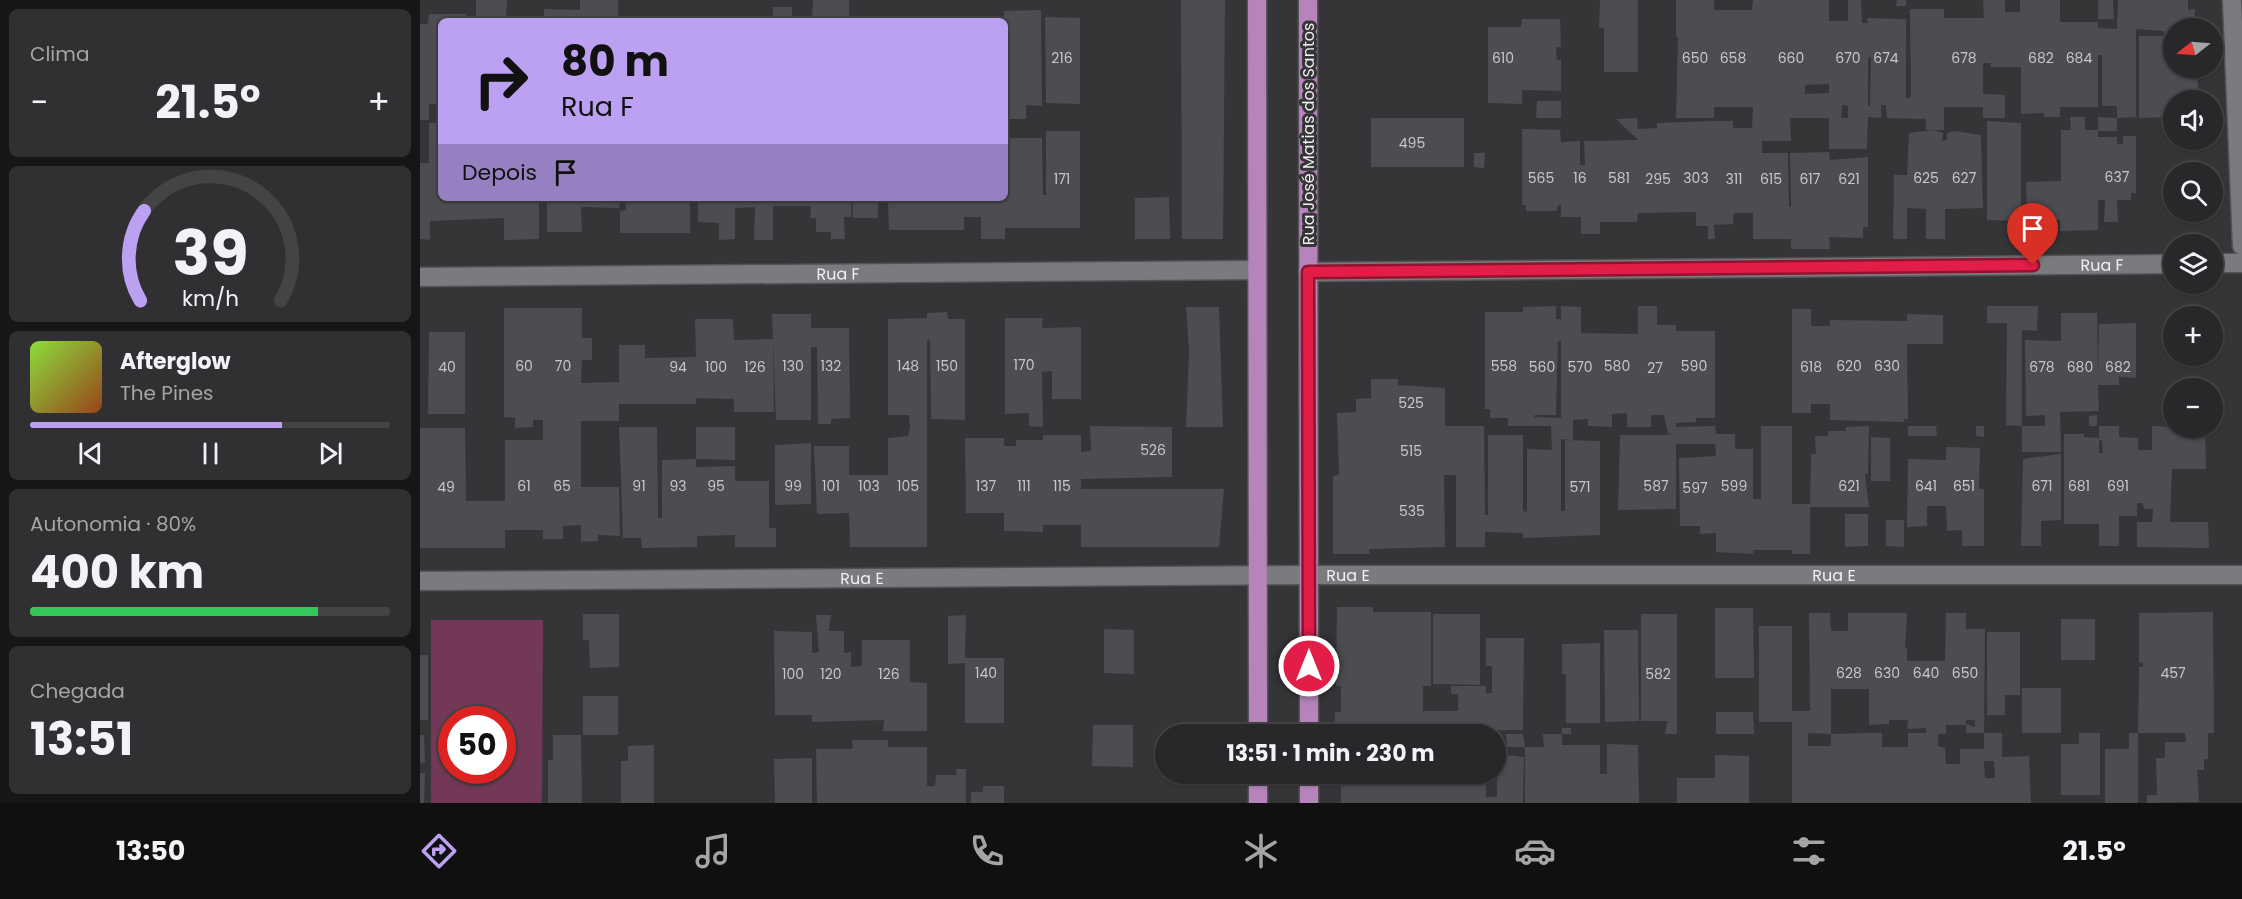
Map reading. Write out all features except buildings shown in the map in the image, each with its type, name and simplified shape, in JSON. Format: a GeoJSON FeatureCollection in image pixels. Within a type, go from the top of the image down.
{"type":"FeatureCollection","features":[{"type":"Feature","properties":{"kind":"main road"},"geometry":{"type":"LineString","coordinates":[[1257,0],[1258,724]]}},
{"type":"Feature","properties":{"kind":"main road","name":"Rua José Matias dos Santos"},"geometry":{"type":"LineString","coordinates":[[1308,0],[1309,724]]}},
{"type":"Feature","properties":{"kind":"main road"},"geometry":{"type":"LineString","coordinates":[[1258,784],[1258,803]]}},
{"type":"Feature","properties":{"kind":"main road"},"geometry":{"type":"LineString","coordinates":[[1309,784],[1309,803]]}},
{"type":"Feature","properties":{"kind":"street"},"geometry":{"type":"LineString","coordinates":[[2232,0],[2242,246]]}},
{"type":"Feature","properties":{"kind":"street"},"geometry":{"type":"LineString","coordinates":[[2223,263],[2242,263]]}},
{"type":"Feature","properties":{"kind":"street","name":"Rua F"},"geometry":{"type":"LineString","coordinates":[[1308,272],[2163,264]]}},
{"type":"Feature","properties":{"kind":"street","name":"Rua F"},"geometry":{"type":"LineString","coordinates":[[420,277],[1257,270]]}},
{"type":"Feature","properties":{"kind":"street","name":"Rua E"},"geometry":{"type":"LineString","coordinates":[[420,581],[1309,575],[2242,575]]}},
{"type":"Feature","properties":{"kind":"shaded area"},"geometry":{"type":"Polygon","coordinates":[[[431,620],[543,620],[542,803],[431,803],[431,620]]]}},
{"type":"Feature","properties":{"kind":"route"},"geometry":{"type":"LineString","coordinates":[[1309,666],[1308,272],[2033,265]]}}]}
